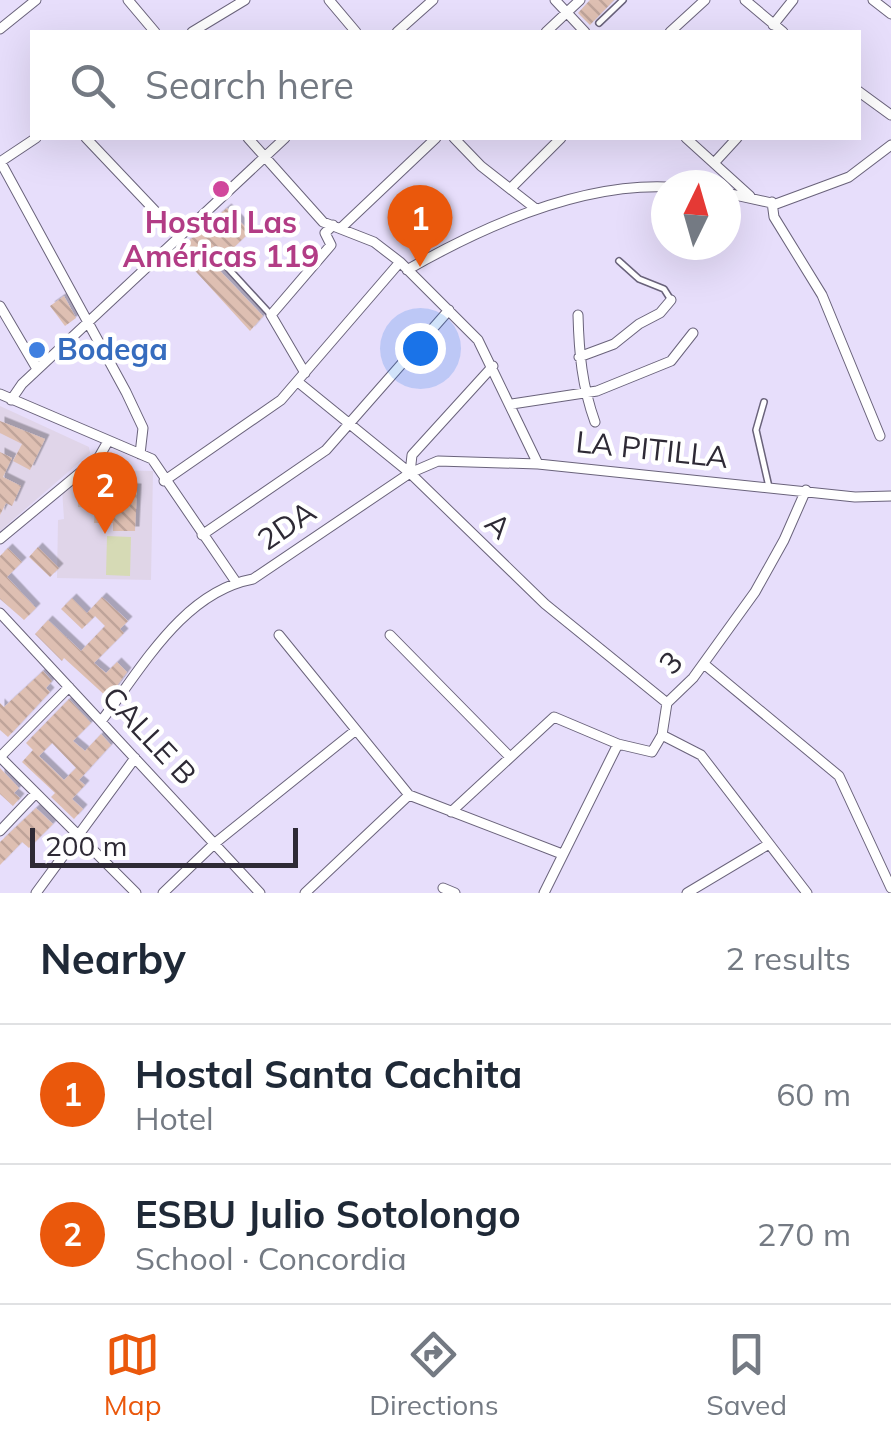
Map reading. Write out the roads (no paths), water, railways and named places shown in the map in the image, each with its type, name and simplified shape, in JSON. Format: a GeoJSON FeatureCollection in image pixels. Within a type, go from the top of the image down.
{"type":"FeatureCollection","features":[{"type":"Feature","properties":{"kind":"street"},"geometry":{"type":"LineString","coordinates":[[0,29],[36,0]]}},
{"type":"Feature","properties":{"kind":"street"},"geometry":{"type":"LineString","coordinates":[[128,0],[153,30]]}},
{"type":"Feature","properties":{"kind":"street"},"geometry":{"type":"LineString","coordinates":[[195,30],[246,0]]}},
{"type":"Feature","properties":{"kind":"street"},"geometry":{"type":"LineString","coordinates":[[329,0],[354,30]]}},
{"type":"Feature","properties":{"kind":"street"},"geometry":{"type":"LineString","coordinates":[[399,30],[433,0]]}},
{"type":"Feature","properties":{"kind":"street"},"geometry":{"type":"LineString","coordinates":[[555,0],[584,30]]}},
{"type":"Feature","properties":{"kind":"street"},"geometry":{"type":"LineString","coordinates":[[548,30],[580,0]]}},
{"type":"Feature","properties":{"kind":"street"},"geometry":{"type":"LineString","coordinates":[[672,30],[705,0]]}},
{"type":"Feature","properties":{"kind":"street"},"geometry":{"type":"LineString","coordinates":[[745,0],[780,30]]}},
{"type":"Feature","properties":{"kind":"street"},"geometry":{"type":"LineString","coordinates":[[773,25],[792,0]]}},
{"type":"Feature","properties":{"kind":"street"},"geometry":{"type":"LineString","coordinates":[[873,0],[891,14]]}},
{"type":"Feature","properties":{"kind":"street"},"geometry":{"type":"LineString","coordinates":[[861,93],[891,115]]}},
{"type":"Feature","properties":{"kind":"street"},"geometry":{"type":"LineString","coordinates":[[33,140],[0,162],[143,428],[140,454]]}},
{"type":"Feature","properties":{"kind":"street"},"geometry":{"type":"LineString","coordinates":[[88,140],[178,235]]}},
{"type":"Feature","properties":{"kind":"street"},"geometry":{"type":"LineString","coordinates":[[250,140],[323,222],[374,242],[404,266],[478,340],[538,464]]}},
{"type":"Feature","properties":{"kind":"street"},"geometry":{"type":"LineString","coordinates":[[12,400],[22,384],[283,140]]}},
{"type":"Feature","properties":{"kind":"street"},"geometry":{"type":"LineString","coordinates":[[271,314],[331,245],[325,233],[338,226],[434,140]]}},
{"type":"Feature","properties":{"kind":"street"},"geometry":{"type":"LineString","coordinates":[[456,140],[481,166],[536,210]]}},
{"type":"Feature","properties":{"kind":"street"},"geometry":{"type":"LineString","coordinates":[[512,187],[559,140]]}},
{"type":"Feature","properties":{"kind":"street"},"geometry":{"type":"LineString","coordinates":[[688,140],[751,197]]}},
{"type":"Feature","properties":{"kind":"street"},"geometry":{"type":"LineString","coordinates":[[714,163],[735,140]]}},
{"type":"Feature","properties":{"kind":"street"},"geometry":{"type":"LineString","coordinates":[[741,195],[776,204],[848,178],[888,149],[891,162]]}},
{"type":"Feature","properties":{"kind":"street"},"geometry":{"type":"LineString","coordinates":[[164,481],[262,415],[302,378],[404,266],[536,210],[622,188],[651,187]]}},
{"type":"Feature","properties":{"kind":"street"},"geometry":{"type":"LineString","coordinates":[[772,202],[774,217],[822,295],[880,436]]}},
{"type":"Feature","properties":{"kind":"street"},"geometry":{"type":"LineString","coordinates":[[579,357],[614,344],[660,313],[671,300]]}},
{"type":"Feature","properties":{"kind":"street"},"geometry":{"type":"LineString","coordinates":[[0,306],[37,370]]}},
{"type":"Feature","properties":{"kind":"street"},"geometry":{"type":"LineString","coordinates":[[202,535],[306,466],[350,426],[449,310]]}},
{"type":"Feature","properties":{"kind":"street","name":"A"},"geometry":{"type":"LineString","coordinates":[[271,314],[302,378],[350,426],[410,474],[545,604],[667,703]]}},
{"type":"Feature","properties":{"kind":"street"},"geometry":{"type":"LineString","coordinates":[[578,315],[584,393],[594,422]]}},
{"type":"Feature","properties":{"kind":"street"},"geometry":{"type":"LineString","coordinates":[[512,404],[584,393],[671,361],[693,333]]}},
{"type":"Feature","properties":{"kind":"street","name":"2DA"},"geometry":{"type":"LineString","coordinates":[[102,720],[201,601],[236,582],[253,579],[410,474],[412,455],[493,366]]}},
{"type":"Feature","properties":{"kind":"street"},"geometry":{"type":"LineString","coordinates":[[0,394],[140,454],[156,465],[236,582]]}},
{"type":"Feature","properties":{"kind":"street"},"geometry":{"type":"LineString","coordinates":[[0,539],[99,457],[108,443]]}},
{"type":"Feature","properties":{"kind":"street","name":"LA PITILLA"},"geometry":{"type":"LineString","coordinates":[[410,474],[438,460],[538,464],[854,496],[891,496]]}},
{"type":"Feature","properties":{"kind":"street","name":"3"},"geometry":{"type":"LineString","coordinates":[[662,735],[667,703],[704,664],[756,592],[806,490]]}},
{"type":"Feature","properties":{"kind":"street","name":"CALLE B"},"geometry":{"type":"LineString","coordinates":[[0,613],[260,893]]}},
{"type":"Feature","properties":{"kind":"street"},"geometry":{"type":"LineString","coordinates":[[279,634],[410,795],[562,854]]}},
{"type":"Feature","properties":{"kind":"street"},"geometry":{"type":"LineString","coordinates":[[390,635],[509,756]]}},
{"type":"Feature","properties":{"kind":"street"},"geometry":{"type":"LineString","coordinates":[[704,664],[839,776],[891,888]]}},
{"type":"Feature","properties":{"kind":"street"},"geometry":{"type":"LineString","coordinates":[[69,686],[0,757],[136,893]]}},
{"type":"Feature","properties":{"kind":"street"},"geometry":{"type":"LineString","coordinates":[[451,812],[554,717],[618,744],[652,752],[662,735],[701,755],[808,893]]}},
{"type":"Feature","properties":{"kind":"street"},"geometry":{"type":"LineString","coordinates":[[164,893],[214,844],[356,730]]}},
{"type":"Feature","properties":{"kind":"street"},"geometry":{"type":"LineString","coordinates":[[544,893],[618,744]]}},
{"type":"Feature","properties":{"kind":"street"},"geometry":{"type":"LineString","coordinates":[[36,893],[135,758]]}},
{"type":"Feature","properties":{"kind":"street"},"geometry":{"type":"LineString","coordinates":[[0,832],[36,793]]}},
{"type":"Feature","properties":{"kind":"street"},"geometry":{"type":"LineString","coordinates":[[305,893],[410,795]]}},
{"type":"Feature","properties":{"kind":"street"},"geometry":{"type":"LineString","coordinates":[[688,893],[769,844]]}},
{"type":"Feature","properties":{"kind":"street"},"geometry":{"type":"LineString","coordinates":[[443,888],[455,893]]}},
{"type":"Feature","properties":{"kind":"lane"},"geometry":{"type":"LineString","coordinates":[[598,22],[622,0]]}},
{"type":"Feature","properties":{"kind":"lane"},"geometry":{"type":"LineString","coordinates":[[214,253],[271,314]]}},
{"type":"Feature","properties":{"kind":"lane"},"geometry":{"type":"LineString","coordinates":[[619,261],[638,279],[664,288],[671,300]]}},
{"type":"Feature","properties":{"kind":"lane"},"geometry":{"type":"LineString","coordinates":[[764,402],[756,430],[769,487]]}},
{"type":"Feature","properties":{"kind":"place","name":"Hostal Las Américas 119"},"geometry":{"type":"Point","coordinates":[221,189]}},
{"type":"Feature","properties":{"kind":"place","name":"Hostal Santa Cachita"},"geometry":{"type":"Point","coordinates":[420,267]}},
{"type":"Feature","properties":{"kind":"place","name":"Bodega"},"geometry":{"type":"Point","coordinates":[37,350]}},
{"type":"Feature","properties":{"kind":"place","name":"ESBU Julio Sotolongo"},"geometry":{"type":"Point","coordinates":[105,534]}}]}
